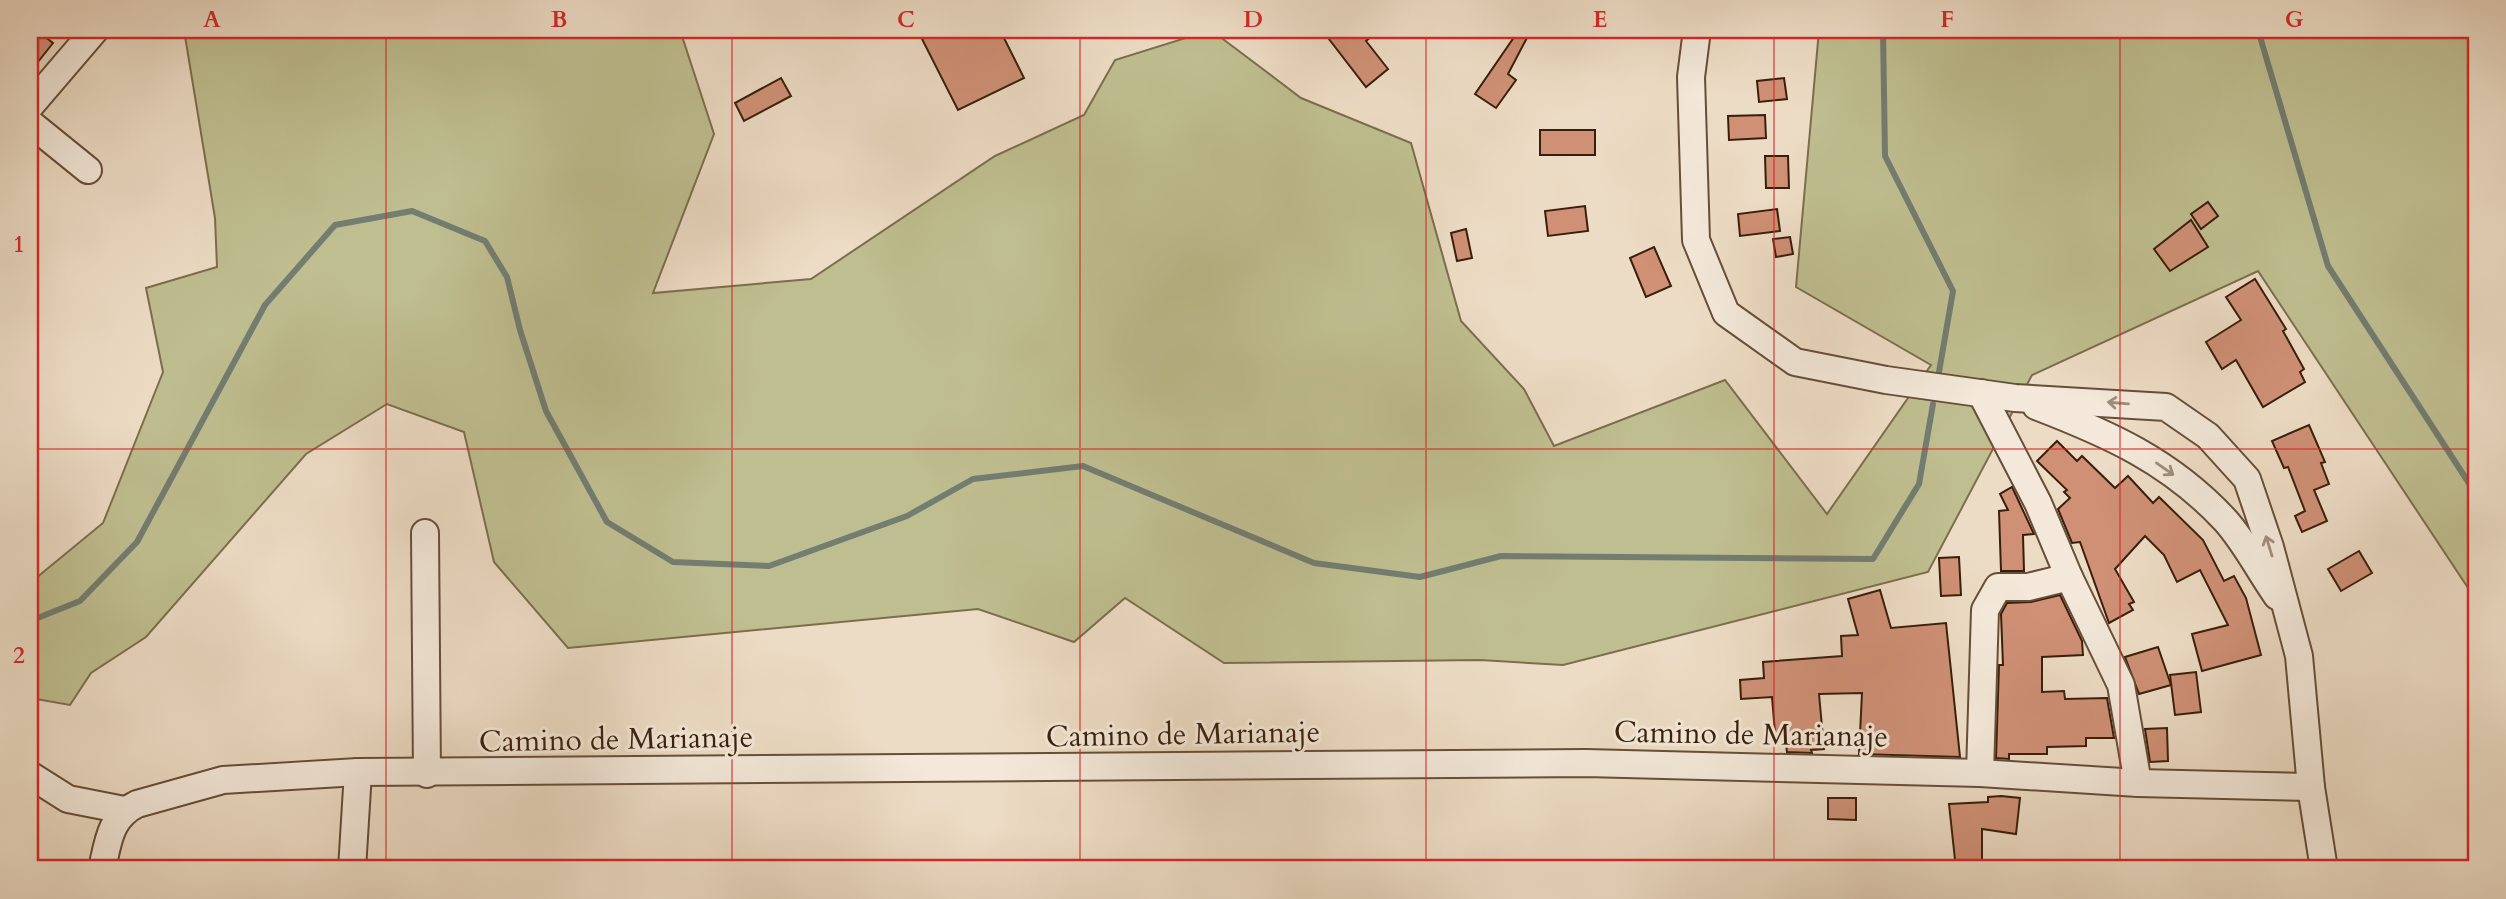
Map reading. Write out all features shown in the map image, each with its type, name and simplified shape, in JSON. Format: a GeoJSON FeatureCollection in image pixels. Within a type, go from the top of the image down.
{"type":"FeatureCollection","features":[{"type":"Feature","properties":{"kind":"street"},"geometry":{"type":"LineString","coordinates":[[30,106],[95,30]]}},
{"type":"Feature","properties":{"kind":"street"},"geometry":{"type":"LineString","coordinates":[[1697,30],[1691,77],[1696,240],[1726,313],[1795,362],[1886,380],[2015,398],[2166,407],[2208,436],[2247,479],[2300,656],[2311,787],[2324,869]]}},
{"type":"Feature","properties":{"kind":"street"},"geometry":{"type":"LineString","coordinates":[[30,123],[88,170]]}},
{"type":"Feature","properties":{"kind":"street"},"geometry":{"type":"LineString","coordinates":[[1981,393],[2038,503],[2068,577],[2121,685],[2138,783]]}},
{"type":"Feature","properties":{"kind":"street"},"geometry":{"type":"LineString","coordinates":[[2015,398],[2111,435],[2169,470],[2225,521],[2288,612]]}},
{"type":"Feature","properties":{"kind":"street"},"geometry":{"type":"LineString","coordinates":[[425,533],[427,774]]}},
{"type":"Feature","properties":{"kind":"street"},"geometry":{"type":"LineString","coordinates":[[1980,773],[1985,610],[1998,587],[2028,587],[2068,577]]}},
{"type":"Feature","properties":{"kind":"street","name":"Camino de Marianaje"},"geometry":{"type":"LineString","coordinates":[[124,810],[223,780],[358,772],[427,774],[1572,763],[1980,773],[2138,783],[2311,787]]}},
{"type":"Feature","properties":{"kind":"street"},"geometry":{"type":"LineString","coordinates":[[352,869],[358,772]]}},
{"type":"Feature","properties":{"kind":"street"},"geometry":{"type":"LineString","coordinates":[[30,775],[68,799],[124,810],[114,822],[102,869]]}},
{"type":"Feature","properties":{"kind":"shaded area"},"geometry":{"type":"Polygon","coordinates":[[[184,30],[680,30],[714,134],[653,293],[811,279],[995,156],[1084,115],[1115,60],[1211,30],[1301,98],[1411,143],[1461,321],[1524,389],[1554,446],[1725,380],[1827,514],[1931,365],[1796,287],[1819,30],[2476,30],[2476,600],[2258,271],[2032,375],[1928,572],[1563,665],[1480,660],[1224,663],[1125,598],[1074,642],[978,609],[568,648],[494,562],[464,432],[387,404],[306,454],[146,637],[91,673],[70,705],[30,698],[30,583],[103,523],[163,372],[146,288],[217,267],[215,218],[184,30]]]}},
{"type":"Feature","properties":{"kind":"building"},"geometry":{"type":"Polygon","coordinates":[[[30,30],[36,30],[53,43],[30,72],[30,30]]]}},
{"type":"Feature","properties":{"kind":"building"},"geometry":{"type":"Polygon","coordinates":[[[940,30],[1000,30],[1024,78],[958,110],[922,39],[940,30]]]}},
{"type":"Feature","properties":{"kind":"building"},"geometry":{"type":"Polygon","coordinates":[[[1322,30],[1379,30],[1366,41],[1388,69],[1366,87],[1322,30]]]}},
{"type":"Feature","properties":{"kind":"building"},"geometry":{"type":"Polygon","coordinates":[[[1519,30],[1529,34],[1508,74],[1516,80],[1496,108],[1475,94],[1519,30]]]}},
{"type":"Feature","properties":{"kind":"building"},"geometry":{"type":"Polygon","coordinates":[[[781,78],[791,96],[744,121],[735,103],[781,78]]]}},
{"type":"Feature","properties":{"kind":"building"},"geometry":{"type":"Polygon","coordinates":[[[1784,78],[1787,99],[1759,102],[1757,81],[1784,78]]]}},
{"type":"Feature","properties":{"kind":"building"},"geometry":{"type":"Polygon","coordinates":[[[1765,115],[1766,138],[1729,140],[1728,116],[1765,115]]]}},
{"type":"Feature","properties":{"kind":"building"},"geometry":{"type":"Polygon","coordinates":[[[1540,130],[1595,130],[1595,155],[1540,155],[1540,130]]]}},
{"type":"Feature","properties":{"kind":"building"},"geometry":{"type":"Polygon","coordinates":[[[1765,156],[1788,156],[1789,188],[1766,188],[1765,156]]]}},
{"type":"Feature","properties":{"kind":"building"},"geometry":{"type":"Polygon","coordinates":[[[2208,202],[2218,216],[2201,229],[2191,214],[2208,202]]]}},
{"type":"Feature","properties":{"kind":"building"},"geometry":{"type":"Polygon","coordinates":[[[1585,206],[1588,231],[1548,236],[1545,211],[1585,206]]]}},
{"type":"Feature","properties":{"kind":"building"},"geometry":{"type":"Polygon","coordinates":[[[1777,209],[1780,231],[1740,236],[1738,214],[1777,209]]]}},
{"type":"Feature","properties":{"kind":"building"},"geometry":{"type":"Polygon","coordinates":[[[2191,220],[2208,247],[2170,271],[2154,249],[2191,220]]]}},
{"type":"Feature","properties":{"kind":"building"},"geometry":{"type":"Polygon","coordinates":[[[1466,229],[1472,258],[1457,261],[1451,233],[1466,229]]]}},
{"type":"Feature","properties":{"kind":"building"},"geometry":{"type":"Polygon","coordinates":[[[1790,237],[1793,254],[1776,257],[1773,239],[1790,237]]]}},
{"type":"Feature","properties":{"kind":"building"},"geometry":{"type":"Polygon","coordinates":[[[1654,247],[1671,286],[1646,297],[1630,258],[1654,247]]]}},
{"type":"Feature","properties":{"kind":"building"},"geometry":{"type":"Polygon","coordinates":[[[2255,279],[2286,329],[2283,331],[2304,369],[2300,372],[2305,382],[2263,407],[2236,360],[2222,369],[2206,342],[2241,320],[2226,297],[2255,279]]]}},
{"type":"Feature","properties":{"kind":"building"},"geometry":{"type":"Polygon","coordinates":[[[2309,425],[2325,462],[2321,463],[2329,484],[2314,490],[2327,521],[2302,532],[2295,516],[2305,511],[2288,467],[2284,468],[2272,441],[2309,425]]]}},
{"type":"Feature","properties":{"kind":"building"},"geometry":{"type":"Polygon","coordinates":[[[2057,441],[2077,461],[2082,456],[2115,488],[2128,476],[2153,503],[2159,497],[2203,540],[2224,581],[2234,576],[2246,598],[2261,655],[2202,671],[2192,634],[2228,625],[2200,570],[2177,582],[2164,555],[2145,536],[2115,569],[2134,602],[2129,604],[2133,610],[2109,623],[2080,542],[2072,543],[2058,509],[2070,498],[2064,492],[2067,490],[2037,461],[2057,441]]]}},
{"type":"Feature","properties":{"kind":"building"},"geometry":{"type":"Polygon","coordinates":[[[2012,487],[2034,534],[2023,535],[2024,571],[2001,571],[1999,511],[2008,510],[2000,494],[2012,487]]]}},
{"type":"Feature","properties":{"kind":"building"},"geometry":{"type":"Polygon","coordinates":[[[2359,551],[2372,573],[2341,591],[2328,569],[2359,551]]]}},
{"type":"Feature","properties":{"kind":"building"},"geometry":{"type":"Polygon","coordinates":[[[1959,557],[1961,595],[1941,596],[1939,558],[1959,557]]]}},
{"type":"Feature","properties":{"kind":"building"},"geometry":{"type":"Polygon","coordinates":[[[1880,590],[1891,628],[1946,623],[1960,757],[1859,754],[1862,693],[1819,694],[1824,749],[1811,750],[1812,753],[1787,752],[1786,744],[1776,745],[1772,697],[1741,699],[1740,680],[1764,678],[1763,662],[1842,656],[1841,636],[1858,635],[1848,599],[1880,590]]]}},
{"type":"Feature","properties":{"kind":"building"},"geometry":{"type":"Polygon","coordinates":[[[2060,595],[2082,641],[2083,655],[2042,657],[2042,692],[2064,691],[2065,699],[2107,698],[2114,738],[2086,738],[2086,746],[2047,747],[2047,754],[2009,754],[2009,759],[1996,758],[1999,665],[2003,665],[2001,614],[2007,603],[2031,602],[2060,595]]]}},
{"type":"Feature","properties":{"kind":"building"},"geometry":{"type":"Polygon","coordinates":[[[2158,647],[2171,685],[2139,694],[2125,657],[2158,647]]]}},
{"type":"Feature","properties":{"kind":"building"},"geometry":{"type":"Polygon","coordinates":[[[2196,672],[2201,712],[2175,715],[2170,675],[2196,672]]]}},
{"type":"Feature","properties":{"kind":"building"},"geometry":{"type":"Polygon","coordinates":[[[2167,728],[2168,761],[2150,762],[2145,729],[2167,728]]]}},
{"type":"Feature","properties":{"kind":"building"},"geometry":{"type":"Polygon","coordinates":[[[1988,797],[2020,798],[2016,834],[1982,829],[1982,869],[1956,869],[1949,804],[1988,802],[1988,797]]]}},
{"type":"Feature","properties":{"kind":"building"},"geometry":{"type":"Polygon","coordinates":[[[1828,798],[1856,798],[1856,820],[1828,819],[1828,798]]]}},
{"type":"Feature","properties":{"kind":"waterway"},"geometry":{"type":"LineString","coordinates":[[1883,30],[1885,156],[1953,291],[1939,372]]}},
{"type":"Feature","properties":{"kind":"waterway"},"geometry":{"type":"LineString","coordinates":[[2258,30],[2328,266],[2476,494]]}},
{"type":"Feature","properties":{"kind":"waterway"},"geometry":{"type":"LineString","coordinates":[[30,621],[80,601],[137,542],[265,305],[335,225],[412,211],[485,241],[507,277],[520,330],[546,411],[607,522],[673,562],[769,566],[907,516],[973,479],[1083,466],[1314,563],[1420,577],[1501,556],[1873,559],[1919,484],[1933,404]]}}]}
